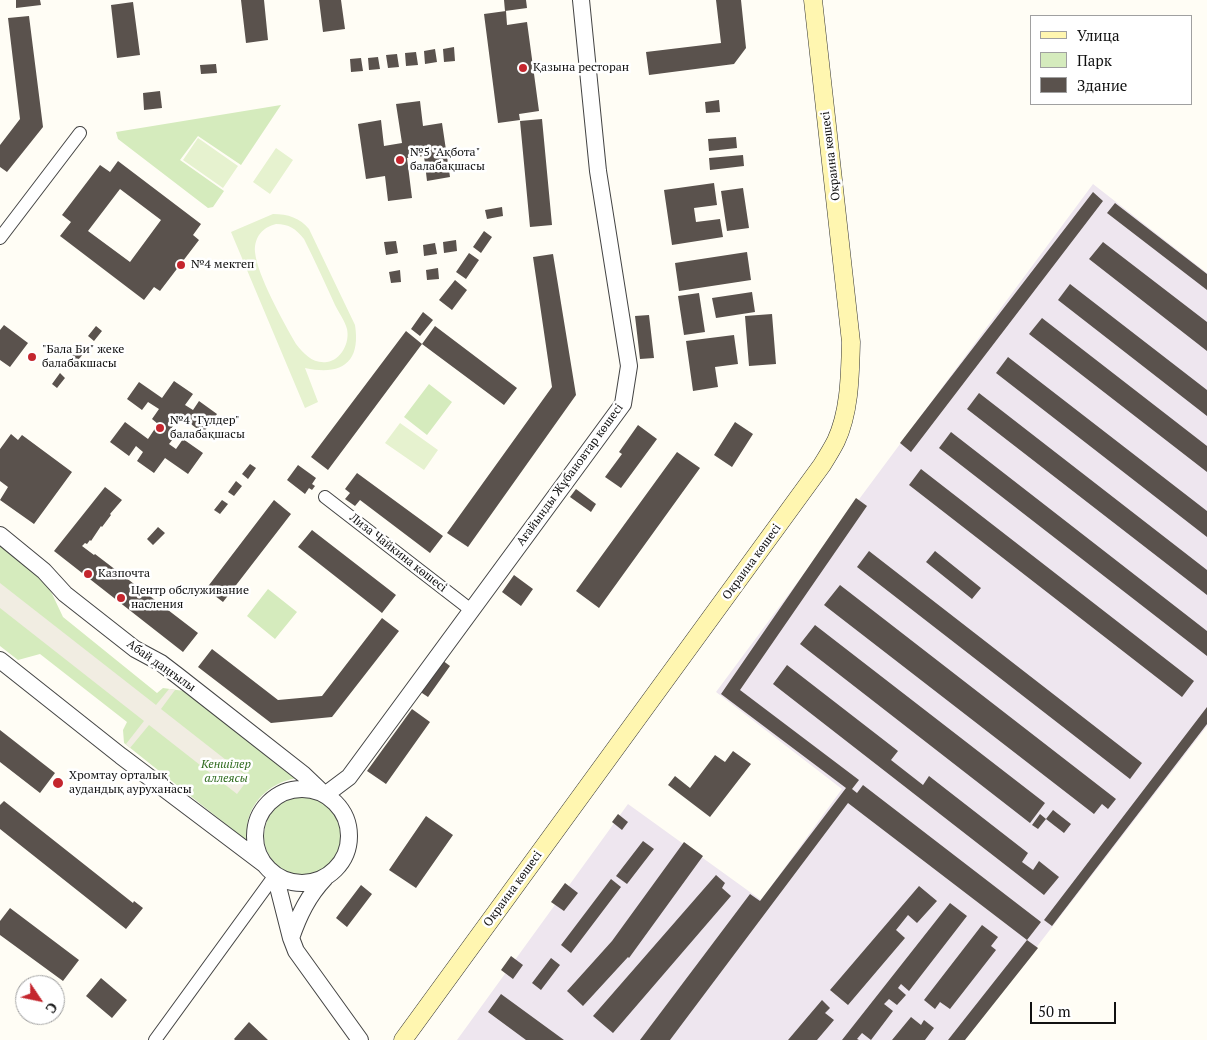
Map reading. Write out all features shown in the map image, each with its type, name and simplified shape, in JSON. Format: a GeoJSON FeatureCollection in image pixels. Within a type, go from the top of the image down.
{"type":"FeatureCollection","features":[{"type":"Feature","properties":{"kind":"main road","name":"Окраина көшесі"},"geometry":{"type":"LineString","coordinates":[[403,1040],[822,465],[836,440],[843,419],[850,378],[851,342],[813,0]]}},
{"type":"Feature","properties":{"kind":"street","name":"Ағайынды Жұбановтар көшесі"},"geometry":{"type":"LineString","coordinates":[[348,778],[623,404],[628,366],[598,171],[581,0]]}},
{"type":"Feature","properties":{"kind":"street"},"geometry":{"type":"LineString","coordinates":[[0,238],[80,133]]}},
{"type":"Feature","properties":{"kind":"street","name":"Лиза Чайкина көшесі"},"geometry":{"type":"LineString","coordinates":[[324,497],[471,610]]}},
{"type":"Feature","properties":{"kind":"street","name":"Абай даңғылы"},"geometry":{"type":"LineString","coordinates":[[0,535],[44,571],[65,594],[135,649],[161,663],[178,676],[303,774],[325,795]]}},
{"type":"Feature","properties":{"kind":"street"},"geometry":{"type":"LineString","coordinates":[[0,660],[121,756],[269,869],[289,882],[305,883],[325,877]]}},
{"type":"Feature","properties":{"kind":"street"},"geometry":{"type":"LineString","coordinates":[[325,795],[348,778]]}},
{"type":"Feature","properties":{"kind":"street"},"geometry":{"type":"LineString","coordinates":[[342,810],[348,778]]}},
{"type":"Feature","properties":{"kind":"street"},"geometry":{"type":"LineString","coordinates":[[290,938],[301,911],[313,891],[325,877],[334,871],[346,853],[349,831],[342,810],[334,802],[325,795],[305,789],[294,790],[279,796],[267,805],[261,814],[255,834],[257,849],[269,869],[290,938],[304,963],[360,1040]]}},
{"type":"Feature","properties":{"kind":"street"},"geometry":{"type":"LineString","coordinates":[[155,1040],[269,869]]}},
{"type":"Feature","properties":{"kind":"shaded area"},"geometry":{"type":"Polygon","coordinates":[[[1093,184],[1207,273],[1207,726],[965,1040],[457,1040],[628,804],[761,900],[842,789],[716,692],[1093,184]]]}},
{"type":"Feature","properties":{"kind":"shaded area"},"geometry":{"type":"Polygon","coordinates":[[[0,583],[156,705],[169,689],[175,690],[161,709],[249,778],[237,794],[149,725],[130,748],[126,744],[144,721],[0,608],[0,583]]]}},
{"type":"Feature","properties":{"kind":"green space"},"geometry":{"type":"Polygon","coordinates":[[[281,105],[241,165],[198,136],[180,160],[224,191],[213,207],[208,208],[118,139],[116,132],[281,105]]]}},
{"type":"Feature","properties":{"kind":"green space"},"geometry":{"type":"Polygon","coordinates":[[[198,138],[238,166],[223,188],[183,160],[198,138]]]}},
{"type":"Feature","properties":{"kind":"green space"},"geometry":{"type":"Polygon","coordinates":[[[276,148],[293,160],[270,194],[253,182],[276,148]]]}},
{"type":"Feature","properties":{"kind":"green space"},"geometry":{"type":"Polygon","coordinates":[[[273,214],[293,217],[309,229],[355,325],[356,338],[355,349],[346,364],[329,370],[305,368],[318,402],[305,408],[231,232],[273,214]],[[276,224],[263,230],[256,242],[255,252],[261,273],[272,299],[296,344],[313,360],[322,362],[332,361],[346,345],[348,334],[346,326],[304,239],[292,228],[276,224]]]}},
{"type":"Feature","properties":{"kind":"green space"},"geometry":{"type":"Polygon","coordinates":[[[429,384],[452,402],[427,435],[404,417],[429,384]]]}},
{"type":"Feature","properties":{"kind":"green space"},"geometry":{"type":"Polygon","coordinates":[[[400,423],[438,450],[424,470],[385,443],[400,423]]]}},
{"type":"Feature","properties":{"kind":"green space","name":"Кеншілер аллеясы"},"geometry":{"type":"Polygon","coordinates":[[[0,545],[46,581],[63,617],[157,693],[163,688],[191,692],[299,778],[275,785],[257,802],[248,820],[247,841],[124,743],[123,730],[127,722],[40,654],[18,660],[0,646],[0,545]]]}},
{"type":"Feature","properties":{"kind":"green space"},"geometry":{"type":"Polygon","coordinates":[[[268,589],[297,612],[275,639],[247,616],[268,589]]]}},
{"type":"Feature","properties":{"kind":"green space"},"geometry":{"type":"Polygon","coordinates":[[[303,797],[318,800],[335,814],[339,821],[342,836],[339,851],[325,868],[318,872],[303,875],[288,872],[271,858],[267,851],[264,836],[267,821],[281,804],[288,800],[303,797]]]}},
{"type":"Feature","properties":{"kind":"building"},"geometry":{"type":"Polygon","coordinates":[[[16,0],[40,0],[41,5],[16,8],[16,0]]]}},
{"type":"Feature","properties":{"kind":"building"},"geometry":{"type":"Polygon","coordinates":[[[241,0],[264,0],[268,40],[246,43],[241,0]]]}},
{"type":"Feature","properties":{"kind":"building"},"geometry":{"type":"Polygon","coordinates":[[[319,0],[341,0],[345,29],[323,32],[319,0]]]}},
{"type":"Feature","properties":{"kind":"building"},"geometry":{"type":"Polygon","coordinates":[[[504,0],[526,0],[527,8],[505,11],[504,0]]]}},
{"type":"Feature","properties":{"kind":"building"},"geometry":{"type":"Polygon","coordinates":[[[716,0],[741,0],[746,48],[734,64],[649,75],[646,52],[721,43],[716,0]]]}},
{"type":"Feature","properties":{"kind":"building"},"geometry":{"type":"Polygon","coordinates":[[[133,2],[140,55],[117,58],[111,5],[133,2]]]}},
{"type":"Feature","properties":{"kind":"building"},"geometry":{"type":"Polygon","coordinates":[[[506,11],[507,25],[527,22],[539,111],[519,114],[520,120],[498,123],[484,14],[506,11]]]}},
{"type":"Feature","properties":{"kind":"building"},"geometry":{"type":"Polygon","coordinates":[[[29,16],[43,127],[7,172],[0,167],[0,145],[20,119],[8,18],[29,16]]]}},
{"type":"Feature","properties":{"kind":"building"},"geometry":{"type":"Polygon","coordinates":[[[454,47],[455,61],[444,62],[443,49],[454,47]]]}},
{"type":"Feature","properties":{"kind":"building"},"geometry":{"type":"Polygon","coordinates":[[[435,49],[437,62],[425,64],[424,51],[435,49]]]}},
{"type":"Feature","properties":{"kind":"building"},"geometry":{"type":"Polygon","coordinates":[[[416,52],[418,65],[406,66],[405,53],[416,52]]]}},
{"type":"Feature","properties":{"kind":"building"},"geometry":{"type":"Polygon","coordinates":[[[397,54],[399,67],[388,68],[386,55],[397,54]]]}},
{"type":"Feature","properties":{"kind":"building"},"geometry":{"type":"Polygon","coordinates":[[[378,57],[380,69],[369,70],[368,58],[378,57]]]}},
{"type":"Feature","properties":{"kind":"building"},"geometry":{"type":"Polygon","coordinates":[[[361,58],[363,71],[351,72],[350,59],[361,58]]]}},
{"type":"Feature","properties":{"kind":"building"},"geometry":{"type":"Polygon","coordinates":[[[216,64],[217,73],[201,74],[200,65],[216,64]]]}},
{"type":"Feature","properties":{"kind":"building"},"geometry":{"type":"Polygon","coordinates":[[[160,91],[162,108],[144,110],[143,93],[160,91]]]}},
{"type":"Feature","properties":{"kind":"building"},"geometry":{"type":"Polygon","coordinates":[[[719,100],[720,112],[706,113],[705,102],[719,100]]]}},
{"type":"Feature","properties":{"kind":"building"},"geometry":{"type":"Polygon","coordinates":[[[420,101],[423,126],[442,123],[450,177],[427,181],[424,156],[407,158],[412,198],[388,201],[385,176],[366,179],[358,124],[381,120],[384,146],[402,143],[396,104],[420,101]]]}},
{"type":"Feature","properties":{"kind":"building"},"geometry":{"type":"Polygon","coordinates":[[[542,119],[552,225],[530,227],[520,121],[542,119]]]}},
{"type":"Feature","properties":{"kind":"building"},"geometry":{"type":"Polygon","coordinates":[[[736,137],[737,148],[709,151],[708,139],[736,137]]]}},
{"type":"Feature","properties":{"kind":"building"},"geometry":{"type":"Polygon","coordinates":[[[743,155],[744,166],[710,170],[709,158],[743,155]]]}},
{"type":"Feature","properties":{"kind":"building"},"geometry":{"type":"Polygon","coordinates":[[[118,161],[201,224],[193,235],[199,240],[160,291],[154,287],[144,300],[60,236],[71,222],[62,215],[100,165],[110,172],[118,161]],[[120,189],[88,231],[130,262],[161,220],[120,189]]]}},
{"type":"Feature","properties":{"kind":"building"},"geometry":{"type":"Polygon","coordinates":[[[714,183],[717,205],[694,208],[696,222],[720,219],[723,237],[672,245],[664,190],[714,183]]]}},
{"type":"Feature","properties":{"kind":"building"},"geometry":{"type":"Polygon","coordinates":[[[743,188],[749,228],[727,231],[721,191],[743,188]]]}},
{"type":"Feature","properties":{"kind":"building"},"geometry":{"type":"Polygon","coordinates":[[[1093,192],[1103,201],[911,452],[900,443],[1093,192]]]}},
{"type":"Feature","properties":{"kind":"building"},"geometry":{"type":"Polygon","coordinates":[[[1115,203],[1207,274],[1207,290],[1107,213],[1115,203]]]}},
{"type":"Feature","properties":{"kind":"building"},"geometry":{"type":"Polygon","coordinates":[[[502,207],[503,216],[487,219],[485,210],[502,207]]]}},
{"type":"Feature","properties":{"kind":"building"},"geometry":{"type":"Polygon","coordinates":[[[484,231],[492,237],[481,253],[473,247],[484,231]]]}},
{"type":"Feature","properties":{"kind":"building"},"geometry":{"type":"Polygon","coordinates":[[[456,240],[457,251],[444,253],[443,242],[456,240]]]}},
{"type":"Feature","properties":{"kind":"building"},"geometry":{"type":"Polygon","coordinates":[[[396,241],[398,253],[386,255],[384,242],[396,241]]]}},
{"type":"Feature","properties":{"kind":"building"},"geometry":{"type":"Polygon","coordinates":[[[1103,242],[1207,322],[1207,351],[1089,259],[1103,242]]]}},
{"type":"Feature","properties":{"kind":"building"},"geometry":{"type":"Polygon","coordinates":[[[435,243],[437,254],[424,256],[423,245],[435,243]]]}},
{"type":"Feature","properties":{"kind":"building"},"geometry":{"type":"Polygon","coordinates":[[[747,252],[751,280],[679,291],[675,263],[747,252]]]}},
{"type":"Feature","properties":{"kind":"building"},"geometry":{"type":"Polygon","coordinates":[[[469,253],[479,260],[466,279],[456,272],[469,253]]]}},
{"type":"Feature","properties":{"kind":"building"},"geometry":{"type":"Polygon","coordinates":[[[553,254],[576,395],[468,547],[447,533],[552,387],[533,257],[553,254]]]}},
{"type":"Feature","properties":{"kind":"building"},"geometry":{"type":"Polygon","coordinates":[[[438,268],[439,279],[427,280],[426,270],[438,268]]]}},
{"type":"Feature","properties":{"kind":"building"},"geometry":{"type":"Polygon","coordinates":[[[400,270],[401,282],[391,283],[389,272],[400,270]]]}},
{"type":"Feature","properties":{"kind":"building"},"geometry":{"type":"Polygon","coordinates":[[[455,280],[467,290],[452,310],[439,300],[455,280]]]}},
{"type":"Feature","properties":{"kind":"building"},"geometry":{"type":"Polygon","coordinates":[[[1070,284],[1207,390],[1207,416],[1058,300],[1070,284]]]}},
{"type":"Feature","properties":{"kind":"building"},"geometry":{"type":"Polygon","coordinates":[[[752,292],[755,312],[716,318],[712,298],[752,292]]]}},
{"type":"Feature","properties":{"kind":"building"},"geometry":{"type":"Polygon","coordinates":[[[699,293],[705,332],[684,335],[678,296],[699,293]]]}},
{"type":"Feature","properties":{"kind":"building"},"geometry":{"type":"Polygon","coordinates":[[[423,312],[433,320],[420,336],[411,329],[423,312]]]}},
{"type":"Feature","properties":{"kind":"building"},"geometry":{"type":"Polygon","coordinates":[[[772,314],[776,364],[749,366],[745,316],[772,314]]]}},
{"type":"Feature","properties":{"kind":"building"},"geometry":{"type":"Polygon","coordinates":[[[649,315],[654,358],[640,359],[635,316],[649,315]]]}},
{"type":"Feature","properties":{"kind":"building"},"geometry":{"type":"Polygon","coordinates":[[[1042,318],[1207,446],[1207,472],[1029,334],[1042,318]]]}},
{"type":"Feature","properties":{"kind":"building"},"geometry":{"type":"Polygon","coordinates":[[[4,325],[28,343],[10,367],[0,360],[0,330],[4,325]]]}},
{"type":"Feature","properties":{"kind":"building"},"geometry":{"type":"Polygon","coordinates":[[[96,326],[102,331],[94,341],[88,336],[96,326]]]}},
{"type":"Feature","properties":{"kind":"building"},"geometry":{"type":"Polygon","coordinates":[[[435,326],[517,388],[504,405],[422,344],[435,326]]]}},
{"type":"Feature","properties":{"kind":"building"},"geometry":{"type":"Polygon","coordinates":[[[406,331],[422,344],[328,470],[311,457],[406,331]]]}},
{"type":"Feature","properties":{"kind":"building"},"geometry":{"type":"Polygon","coordinates":[[[734,335],[738,364],[715,367],[718,387],[693,391],[686,341],[734,335]]]}},
{"type":"Feature","properties":{"kind":"building"},"geometry":{"type":"Polygon","coordinates":[[[77,350],[83,354],[75,364],[69,360],[77,350]]]}},
{"type":"Feature","properties":{"kind":"building"},"geometry":{"type":"Polygon","coordinates":[[[1008,357],[1207,511],[1207,537],[996,373],[1008,357]]]}},
{"type":"Feature","properties":{"kind":"building"},"geometry":{"type":"Polygon","coordinates":[[[60,373],[65,378],[57,388],[52,384],[60,373]]]}},
{"type":"Feature","properties":{"kind":"building"},"geometry":{"type":"Polygon","coordinates":[[[174,381],[193,394],[185,405],[193,410],[199,401],[217,414],[203,433],[180,416],[171,429],[177,434],[169,444],[176,449],[183,439],[203,453],[188,474],[165,458],[154,473],[137,461],[143,452],[136,446],[129,456],[110,442],[125,422],[148,439],[158,424],[152,419],[159,409],[148,402],[142,410],[127,399],[139,382],[162,398],[174,381]]]}},
{"type":"Feature","properties":{"kind":"building"},"geometry":{"type":"Polygon","coordinates":[[[979,393],[1207,570],[1207,595],[967,409],[979,393]]]}},
{"type":"Feature","properties":{"kind":"building"},"geometry":{"type":"Polygon","coordinates":[[[735,422],[753,434],[732,467],[714,455],[735,422]]]}},
{"type":"Feature","properties":{"kind":"building"},"geometry":{"type":"Polygon","coordinates":[[[638,425],[657,439],[621,488],[605,477],[622,454],[619,452],[638,425]]]}},
{"type":"Feature","properties":{"kind":"building"},"geometry":{"type":"Polygon","coordinates":[[[951,432],[1207,631],[1207,656],[939,448],[951,432]]]}},
{"type":"Feature","properties":{"kind":"building"},"geometry":{"type":"Polygon","coordinates":[[[11,434],[18,440],[22,435],[72,472],[34,524],[0,500],[8,487],[0,481],[0,449],[11,434]]]}},
{"type":"Feature","properties":{"kind":"building"},"geometry":{"type":"Polygon","coordinates":[[[677,452],[700,468],[599,608],[576,591],[677,452]]]}},
{"type":"Feature","properties":{"kind":"building"},"geometry":{"type":"Polygon","coordinates":[[[250,464],[256,468],[248,479],[242,474],[250,464]]]}},
{"type":"Feature","properties":{"kind":"building"},"geometry":{"type":"Polygon","coordinates":[[[298,465],[316,478],[312,484],[315,486],[312,490],[309,488],[305,494],[287,480],[298,465]]]}},
{"type":"Feature","properties":{"kind":"building"},"geometry":{"type":"Polygon","coordinates":[[[921,469],[1194,681],[1182,697],[909,485],[921,469]]]}},
{"type":"Feature","properties":{"kind":"building"},"geometry":{"type":"Polygon","coordinates":[[[357,473],[443,536],[430,553],[360,500],[355,506],[345,499],[350,493],[345,489],[357,473]]]}},
{"type":"Feature","properties":{"kind":"building"},"geometry":{"type":"Polygon","coordinates":[[[236,481],[242,486],[234,496],[228,492],[236,481]]]}},
{"type":"Feature","properties":{"kind":"building"},"geometry":{"type":"Polygon","coordinates":[[[105,487],[122,500],[91,541],[82,546],[198,633],[183,652],[54,551],[105,487]]]}},
{"type":"Feature","properties":{"kind":"building"},"geometry":{"type":"Polygon","coordinates":[[[576,489],[596,504],[591,512],[570,497],[576,489]]]}},
{"type":"Feature","properties":{"kind":"building"},"geometry":{"type":"Polygon","coordinates":[[[856,498],[867,506],[740,690],[859,780],[852,789],[857,793],[863,785],[1041,922],[1027,940],[848,803],[670,1040],[640,1040],[750,894],[760,901],[846,788],[721,694],[856,498]]]}},
{"type":"Feature","properties":{"kind":"building"},"geometry":{"type":"Polygon","coordinates":[[[222,500],[228,504],[220,514],[214,510],[222,500]]]}},
{"type":"Feature","properties":{"kind":"building"},"geometry":{"type":"Polygon","coordinates":[[[274,500],[291,514],[223,602],[206,589],[274,500]]]}},
{"type":"Feature","properties":{"kind":"building"},"geometry":{"type":"Polygon","coordinates":[[[158,527],[165,533],[153,545],[147,539],[158,527]]]}},
{"type":"Feature","properties":{"kind":"building"},"geometry":{"type":"Polygon","coordinates":[[[312,530],[396,595],[382,613],[298,547],[312,530]]]}},
{"type":"Feature","properties":{"kind":"building"},"geometry":{"type":"Polygon","coordinates":[[[869,551],[1142,763],[1130,779],[857,567],[869,551]]]}},
{"type":"Feature","properties":{"kind":"building"},"geometry":{"type":"Polygon","coordinates":[[[935,551],[981,588],[972,599],[926,562],[935,551]]]}},
{"type":"Feature","properties":{"kind":"building"},"geometry":{"type":"Polygon","coordinates":[[[514,575],[533,589],[521,606],[502,592],[514,575]]]}},
{"type":"Feature","properties":{"kind":"building"},"geometry":{"type":"Polygon","coordinates":[[[840,585],[1116,799],[1108,809],[1102,804],[1094,814],[824,605],[840,585]]]}},
{"type":"Feature","properties":{"kind":"building"},"geometry":{"type":"Polygon","coordinates":[[[382,618],[399,631],[332,717],[271,723],[198,667],[212,649],[278,700],[322,696],[382,618]]]}},
{"type":"Feature","properties":{"kind":"building"},"geometry":{"type":"Polygon","coordinates":[[[815,625],[1045,803],[1030,823],[800,644],[815,625]]]}},
{"type":"Feature","properties":{"kind":"building"},"geometry":{"type":"Polygon","coordinates":[[[442,660],[450,666],[428,697],[419,691],[442,660]]]}},
{"type":"Feature","properties":{"kind":"building"},"geometry":{"type":"Polygon","coordinates":[[[787,665],[898,751],[891,760],[923,785],[929,776],[1028,853],[1022,862],[1033,870],[1039,861],[1059,877],[1044,895],[773,684],[787,665]]]}},
{"type":"Feature","properties":{"kind":"building"},"geometry":{"type":"Polygon","coordinates":[[[1207,707],[1207,724],[1052,926],[1044,920],[1207,707]]]}},
{"type":"Feature","properties":{"kind":"building"},"geometry":{"type":"Polygon","coordinates":[[[412,709],[430,722],[386,784],[367,771],[412,709]]]}},
{"type":"Feature","properties":{"kind":"building"},"geometry":{"type":"Polygon","coordinates":[[[0,730],[55,773],[40,793],[0,762],[0,730]]]}},
{"type":"Feature","properties":{"kind":"building"},"geometry":{"type":"Polygon","coordinates":[[[733,751],[751,764],[710,817],[668,785],[675,776],[690,788],[715,755],[725,762],[733,751]]]}},
{"type":"Feature","properties":{"kind":"building"},"geometry":{"type":"Polygon","coordinates":[[[4,801],[133,903],[134,901],[143,908],[126,929],[0,829],[0,805],[4,801]]]}},
{"type":"Feature","properties":{"kind":"building"},"geometry":{"type":"Polygon","coordinates":[[[1053,810],[1071,824],[1064,833],[1046,819],[1053,810]]]}},
{"type":"Feature","properties":{"kind":"building"},"geometry":{"type":"Polygon","coordinates":[[[618,814],[628,822],[622,830],[612,822],[618,814]]]}},
{"type":"Feature","properties":{"kind":"building"},"geometry":{"type":"Polygon","coordinates":[[[1040,814],[1046,819],[1038,829],[1032,825],[1040,814]]]}},
{"type":"Feature","properties":{"kind":"building"},"geometry":{"type":"Polygon","coordinates":[[[426,816],[453,835],[416,888],[389,870],[426,816]]]}},
{"type":"Feature","properties":{"kind":"building"},"geometry":{"type":"Polygon","coordinates":[[[643,841],[654,849],[627,884],[616,876],[643,841]]]}},
{"type":"Feature","properties":{"kind":"building"},"geometry":{"type":"Polygon","coordinates":[[[684,842],[703,856],[629,958],[583,1006],[567,991],[612,941],[684,842]]]}},
{"type":"Feature","properties":{"kind":"building"},"geometry":{"type":"Polygon","coordinates":[[[716,875],[725,883],[722,888],[731,896],[613,1033],[593,1016],[716,875]]]}},
{"type":"Feature","properties":{"kind":"building"},"geometry":{"type":"Polygon","coordinates":[[[611,879],[621,887],[571,953],[561,945],[611,879]]]}},
{"type":"Feature","properties":{"kind":"building"},"geometry":{"type":"Polygon","coordinates":[[[565,883],[578,893],[564,911],[551,902],[565,883]]]}},
{"type":"Feature","properties":{"kind":"building"},"geometry":{"type":"Polygon","coordinates":[[[361,885],[372,894],[347,927],[336,918],[361,885]]]}},
{"type":"Feature","properties":{"kind":"building"},"geometry":{"type":"Polygon","coordinates":[[[919,886],[937,901],[917,923],[908,915],[896,930],[905,938],[848,1005],[830,990],[919,886]]]}},
{"type":"Feature","properties":{"kind":"building"},"geometry":{"type":"Polygon","coordinates":[[[950,903],[967,916],[909,991],[901,984],[898,988],[906,995],[897,1005],[889,999],[884,1004],[893,1011],[871,1040],[862,1033],[857,1039],[859,1040],[842,1040],[950,903]]]}},
{"type":"Feature","properties":{"kind":"building"},"geometry":{"type":"Polygon","coordinates":[[[10,908],[79,960],[65,978],[65,975],[55,975],[0,935],[0,921],[10,908]]]}},
{"type":"Feature","properties":{"kind":"building"},"geometry":{"type":"Polygon","coordinates":[[[982,925],[998,937],[991,946],[996,950],[950,1009],[940,1002],[935,1009],[924,1000],[982,925]]]}},
{"type":"Feature","properties":{"kind":"building"},"geometry":{"type":"Polygon","coordinates":[[[1027,940],[1038,948],[965,1040],[948,1040],[1027,940]]]}},
{"type":"Feature","properties":{"kind":"building"},"geometry":{"type":"Polygon","coordinates":[[[511,956],[523,965],[513,979],[501,970],[511,956]]]}},
{"type":"Feature","properties":{"kind":"building"},"geometry":{"type":"Polygon","coordinates":[[[551,958],[560,965],[541,990],[532,983],[551,958]]]}},
{"type":"Feature","properties":{"kind":"building"},"geometry":{"type":"Polygon","coordinates":[[[101,978],[127,1000],[112,1018],[86,996],[101,978]]]}},
{"type":"Feature","properties":{"kind":"building"},"geometry":{"type":"Polygon","coordinates":[[[501,994],[564,1040],[526,1040],[488,1012],[501,994]]]}},
{"type":"Feature","properties":{"kind":"building"},"geometry":{"type":"Polygon","coordinates":[[[822,1000],[830,1008],[825,1013],[834,1020],[817,1040],[788,1040],[822,1000]]]}},
{"type":"Feature","properties":{"kind":"building"},"geometry":{"type":"Polygon","coordinates":[[[911,1017],[921,1025],[924,1020],[934,1028],[925,1040],[892,1040],[911,1017]]]}},
{"type":"Feature","properties":{"kind":"building"},"geometry":{"type":"Polygon","coordinates":[[[249,1022],[268,1040],[235,1040],[249,1022]]]}},
{"type":"Feature","properties":{"kind":"place","name":"Қазына ресторан"},"geometry":{"type":"Point","coordinates":[523,68]}},
{"type":"Feature","properties":{"kind":"place","name":"№5 \"Ақбота\" балабақшасы"},"geometry":{"type":"Point","coordinates":[400,160]}},
{"type":"Feature","properties":{"kind":"place","name":"№4 мектеп"},"geometry":{"type":"Point","coordinates":[181,265]}},
{"type":"Feature","properties":{"kind":"place","name":"\"Бала Би\" жеке балабакшасы"},"geometry":{"type":"Point","coordinates":[32,357]}},
{"type":"Feature","properties":{"kind":"place","name":"№4 \"Гүлдер\" балабақшасы"},"geometry":{"type":"Point","coordinates":[160,428]}},
{"type":"Feature","properties":{"kind":"place","name":"Казпочта"},"geometry":{"type":"Point","coordinates":[88,574]}},
{"type":"Feature","properties":{"kind":"place","name":"Центр обслуживание насления"},"geometry":{"type":"Point","coordinates":[121,598]}},
{"type":"Feature","properties":{"kind":"place","name":"Хромтау орталық аудандық ауруханасы"},"geometry":{"type":"Point","coordinates":[58,783]}}]}
